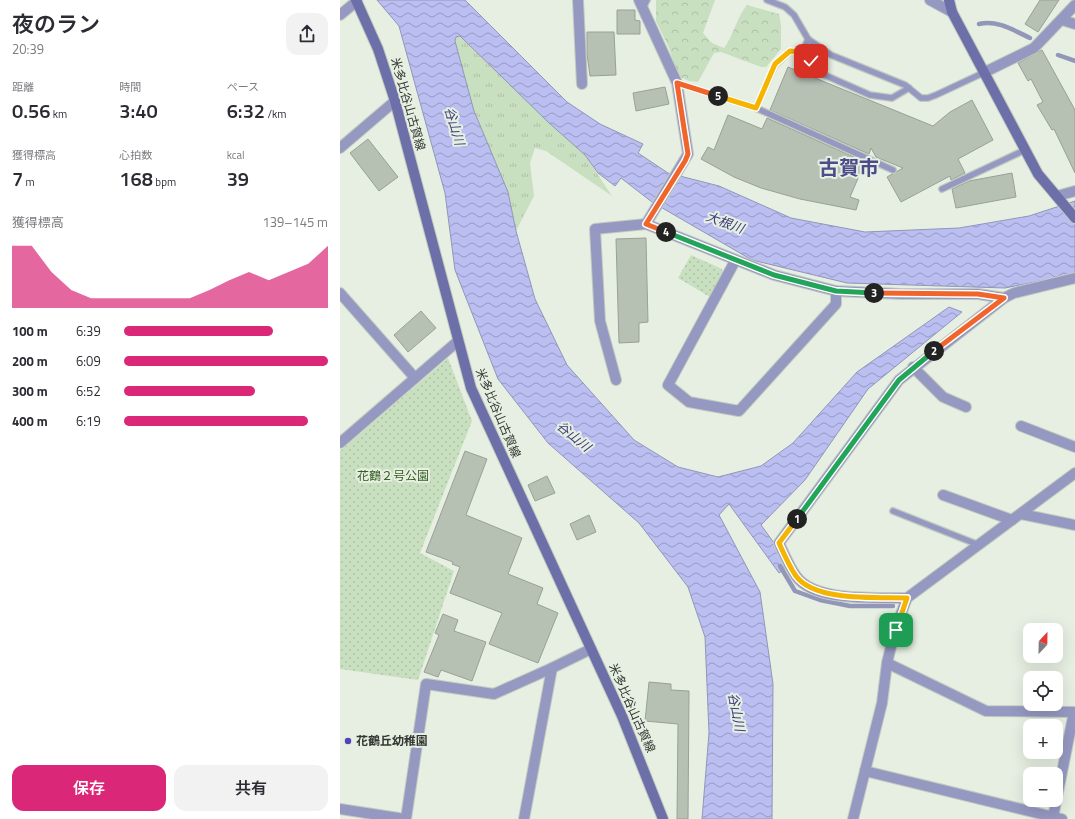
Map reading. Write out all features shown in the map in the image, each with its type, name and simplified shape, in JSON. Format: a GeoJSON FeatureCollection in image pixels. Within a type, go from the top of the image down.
{"type":"FeatureCollection","features":[{"type":"Feature","properties":{"kind":"main road","name":"米多比谷山古賀線"},"geometry":{"type":"LineString","coordinates":[[357,0],[378,49],[395,101],[471,388],[624,722],[663,819]]}},
{"type":"Feature","properties":{"kind":"main road"},"geometry":{"type":"LineString","coordinates":[[949,0],[952,12],[983,73],[1038,174],[1075,218]]}},
{"type":"Feature","properties":{"kind":"street"},"geometry":{"type":"LineString","coordinates":[[340,15],[357,0]]}},
{"type":"Feature","properties":{"kind":"street"},"geometry":{"type":"LineString","coordinates":[[578,0],[582,84]]}},
{"type":"Feature","properties":{"kind":"street"},"geometry":{"type":"LineString","coordinates":[[930,0],[952,12]]}},
{"type":"Feature","properties":{"kind":"street"},"geometry":{"type":"LineString","coordinates":[[643,3],[677,83],[688,154],[646,224]]}},
{"type":"Feature","properties":{"kind":"street"},"geometry":{"type":"LineString","coordinates":[[983,73],[1034,48],[1075,5]]}},
{"type":"Feature","properties":{"kind":"street"},"geometry":{"type":"LineString","coordinates":[[1062,20],[1075,24]]}},
{"type":"Feature","properties":{"kind":"street"},"geometry":{"type":"LineString","coordinates":[[340,148],[395,101]]}},
{"type":"Feature","properties":{"kind":"street"},"geometry":{"type":"LineString","coordinates":[[1057,196],[1075,191]]}},
{"type":"Feature","properties":{"kind":"street"},"geometry":{"type":"LineString","coordinates":[[616,380],[600,321],[595,229],[646,224],[774,275],[836,291],[901,294],[978,294],[1004,298]]}},
{"type":"Feature","properties":{"kind":"street"},"geometry":{"type":"LineString","coordinates":[[736,261],[668,385],[689,402],[739,411],[836,304],[836,291]]}},
{"type":"Feature","properties":{"kind":"street"},"geometry":{"type":"LineString","coordinates":[[907,598],[843,596],[816,591],[796,577],[779,543],[899,380],[913,367],[1004,298],[1014,293],[1075,278]]}},
{"type":"Feature","properties":{"kind":"street"},"geometry":{"type":"LineString","coordinates":[[340,293],[415,378]]}},
{"type":"Feature","properties":{"kind":"street"},"geometry":{"type":"LineString","coordinates":[[340,443],[458,342]]}},
{"type":"Feature","properties":{"kind":"street"},"geometry":{"type":"LineString","coordinates":[[913,367],[942,396],[966,407]]}},
{"type":"Feature","properties":{"kind":"street"},"geometry":{"type":"LineString","coordinates":[[1021,426],[1075,447]]}},
{"type":"Feature","properties":{"kind":"street"},"geometry":{"type":"LineString","coordinates":[[853,819],[882,703],[887,663],[907,598],[1075,473]]}},
{"type":"Feature","properties":{"kind":"street"},"geometry":{"type":"LineString","coordinates":[[943,495],[1012,520]]}},
{"type":"Feature","properties":{"kind":"street"},"geometry":{"type":"LineString","coordinates":[[1021,514],[1075,524]]}},
{"type":"Feature","properties":{"kind":"street"},"geometry":{"type":"LineString","coordinates":[[340,810],[406,819],[426,684],[494,694],[552,668],[591,648]]}},
{"type":"Feature","properties":{"kind":"street"},"geometry":{"type":"LineString","coordinates":[[865,771],[1058,818],[1075,712],[986,710],[887,663]]}},
{"type":"Feature","properties":{"kind":"street"},"geometry":{"type":"LineString","coordinates":[[524,819],[552,668]]}},
{"type":"Feature","properties":{"kind":"lane"},"geometry":{"type":"LineString","coordinates":[[767,0],[785,7],[794,15],[808,39],[831,55],[905,85],[921,98],[928,98],[983,73]]}},
{"type":"Feature","properties":{"kind":"lane"},"geometry":{"type":"LineString","coordinates":[[803,52],[808,39]]}},
{"type":"Feature","properties":{"kind":"lane"},"geometry":{"type":"LineString","coordinates":[[756,108],[775,64],[790,51],[803,52],[820,73],[870,95],[892,98],[909,88]]}},
{"type":"Feature","properties":{"kind":"lane"},"geometry":{"type":"LineString","coordinates":[[677,83],[756,108],[893,170]]}},
{"type":"Feature","properties":{"kind":"lane"},"geometry":{"type":"LineString","coordinates":[[942,189],[1025,150]]}},
{"type":"Feature","properties":{"kind":"lane"},"geometry":{"type":"LineString","coordinates":[[893,511],[979,545]]}},
{"type":"Feature","properties":{"kind":"green space"},"geometry":{"type":"Polygon","coordinates":[[[656,0],[715,0],[703,33],[712,43],[724,48],[740,15],[747,5],[779,14],[781,25],[781,49],[766,67],[761,67],[721,52],[714,53],[698,82],[689,81],[678,76],[674,70],[674,63],[669,48],[656,21],[656,0]]]}},
{"type":"Feature","properties":{"kind":"green space"},"geometry":{"type":"Polygon","coordinates":[[[460,36],[585,155],[612,196],[546,151],[535,148],[530,163],[534,196],[516,231],[508,192],[474,111],[455,41],[456,37],[460,36]]]}},
{"type":"Feature","properties":{"kind":"green space"},"geometry":{"type":"Polygon","coordinates":[[[691,255],[722,269],[723,276],[710,297],[678,278],[691,255]]]}},
{"type":"Feature","properties":{"kind":"green space","name":"花鶴２号公園"},"geometry":{"type":"Polygon","coordinates":[[[448,358],[472,421],[420,553],[454,571],[418,680],[340,669],[340,451],[448,358]]]}},
{"type":"Feature","properties":{"kind":"water"},"geometry":{"type":"Polygon","coordinates":[[[377,0],[465,0],[567,102],[600,124],[643,144],[638,153],[668,173],[719,186],[791,218],[865,232],[959,228],[1029,216],[1075,201],[1075,274],[1005,288],[847,283],[752,260],[652,202],[621,178],[615,186],[598,173],[585,155],[548,122],[460,36],[456,37],[455,41],[474,111],[508,192],[516,231],[535,299],[567,365],[634,440],[678,467],[718,477],[761,466],[793,443],[857,372],[949,307],[962,312],[868,389],[805,480],[761,525],[790,565],[779,573],[729,504],[719,515],[760,592],[773,684],[772,819],[702,819],[709,733],[705,637],[688,587],[639,523],[548,443],[498,379],[455,270],[445,193],[399,26],[377,0]]]}},
{"type":"Feature","properties":{"kind":"building"},"geometry":{"type":"Polygon","coordinates":[[[1040,0],[1059,0],[1038,32],[1025,24],[1040,0]]]}},
{"type":"Feature","properties":{"kind":"building"},"geometry":{"type":"Polygon","coordinates":[[[617,10],[635,10],[635,20],[640,21],[640,34],[617,34],[617,10]]]}},
{"type":"Feature","properties":{"kind":"building"},"geometry":{"type":"Polygon","coordinates":[[[587,32],[614,32],[616,75],[590,76],[587,54],[587,32]]]}},
{"type":"Feature","properties":{"kind":"building"},"geometry":{"type":"Polygon","coordinates":[[[1042,50],[1075,110],[1075,173],[1054,129],[1052,130],[1037,105],[1043,102],[1031,79],[1028,81],[1018,63],[1042,50]]]}},
{"type":"Feature","properties":{"kind":"building"},"geometry":{"type":"Polygon","coordinates":[[[788,67],[933,126],[950,112],[972,100],[993,140],[958,159],[965,173],[951,180],[950,176],[901,202],[887,177],[903,168],[876,157],[871,148],[869,154],[770,110],[788,67]]]}},
{"type":"Feature","properties":{"kind":"building"},"geometry":{"type":"Polygon","coordinates":[[[665,87],[669,104],[636,111],[633,93],[665,87]]]}},
{"type":"Feature","properties":{"kind":"building"},"geometry":{"type":"Polygon","coordinates":[[[728,115],[762,129],[767,118],[865,162],[850,197],[859,200],[856,210],[800,199],[761,188],[734,177],[701,159],[708,147],[714,150],[728,115]]]}},
{"type":"Feature","properties":{"kind":"building"},"geometry":{"type":"Polygon","coordinates":[[[368,139],[398,177],[379,191],[350,153],[368,139]]]}},
{"type":"Feature","properties":{"kind":"building"},"geometry":{"type":"Polygon","coordinates":[[[1012,173],[1016,197],[956,208],[952,189],[969,181],[1012,173]]]}},
{"type":"Feature","properties":{"kind":"building"},"geometry":{"type":"Polygon","coordinates":[[[646,238],[648,322],[639,323],[639,342],[619,343],[616,239],[646,238]]]}},
{"type":"Feature","properties":{"kind":"building"},"geometry":{"type":"Polygon","coordinates":[[[421,311],[436,328],[408,352],[394,335],[421,311]]]}},
{"type":"Feature","properties":{"kind":"building"},"geometry":{"type":"Polygon","coordinates":[[[465,451],[487,459],[466,515],[522,538],[508,574],[543,588],[537,604],[558,613],[538,663],[489,644],[502,613],[450,593],[460,567],[452,564],[453,562],[426,552],[465,451]]]}},
{"type":"Feature","properties":{"kind":"building"},"geometry":{"type":"Polygon","coordinates":[[[547,476],[555,493],[535,501],[528,485],[547,476]]]}},
{"type":"Feature","properties":{"kind":"building"},"geometry":{"type":"Polygon","coordinates":[[[589,515],[596,532],[577,540],[570,524],[589,515]]]}},
{"type":"Feature","properties":{"kind":"building"},"geometry":{"type":"Polygon","coordinates":[[[443,614],[458,620],[454,631],[486,642],[472,681],[441,670],[438,677],[424,672],[439,635],[435,633],[443,614]]]}},
{"type":"Feature","properties":{"kind":"building"},"geometry":{"type":"Polygon","coordinates":[[[649,682],[671,684],[671,690],[689,691],[688,819],[677,819],[678,724],[645,721],[649,682]]]}},
{"type":"Feature","properties":{"kind":"waterway"},"geometry":{"type":"LineString","coordinates":[[979,24],[993,23],[1011,29],[1030,38]]}},
{"type":"Feature","properties":{"kind":"waterway"},"geometry":{"type":"LineString","coordinates":[[1058,55],[1075,61]]}},
{"type":"Feature","properties":{"kind":"waterway"},"geometry":{"type":"LineString","coordinates":[[780,566],[795,591],[820,600],[850,606],[893,606]]}},
{"type":"Feature","properties":{"kind":"place","name":"花鶴丘幼稚園"},"geometry":{"type":"Point","coordinates":[348,741]}},
{"type":"Feature","properties":{"kind":"district","name":"古賀市"},"geometry":{"type":"Point","coordinates":[849,168]}},
{"type":"Feature","properties":{"kind":"route"},"geometry":{"type":"LineString","coordinates":[[811,61],[803,52],[790,51],[775,64],[762,90],[756,108],[677,83],[688,154],[646,224],[774,275],[836,291],[901,294],[978,294],[1004,298],[913,367],[899,380],[779,543],[796,577],[816,591],[843,596],[907,598],[896,630]]}},
{"type":"Feature","properties":{"kind":"water label","name":"谷山川"},"geometry":{"type":"Point","coordinates":[455,126]}},
{"type":"Feature","properties":{"kind":"water label","name":"大根川"},"geometry":{"type":"Point","coordinates":[725,222]}},
{"type":"Feature","properties":{"kind":"water label","name":"谷山川"},"geometry":{"type":"Point","coordinates":[574,436]}},
{"type":"Feature","properties":{"kind":"water label","name":"谷山川"},"geometry":{"type":"Point","coordinates":[737,712]}}]}
